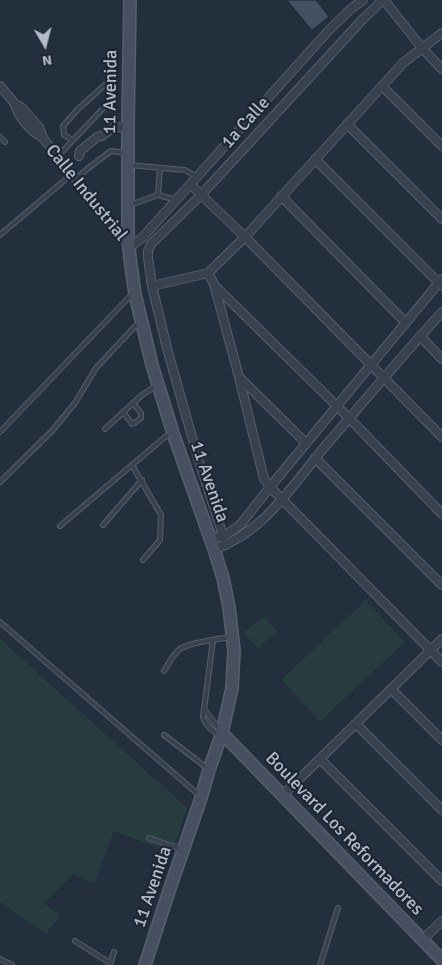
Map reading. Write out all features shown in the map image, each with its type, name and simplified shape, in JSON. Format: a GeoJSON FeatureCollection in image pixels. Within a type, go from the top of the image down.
{"type":"FeatureCollection","features":[{"type":"Feature","properties":{"kind":"main road","name":"11 Avenida"},"geometry":{"type":"LineString","coordinates":[[130,0],[128,205],[130,258],[135,291],[158,385],[222,578],[229,607],[234,651],[232,688],[221,735],[145,965]]}},
{"type":"Feature","properties":{"kind":"main road","name":"Boulevard Los Reformadores"},"geometry":{"type":"LineString","coordinates":[[221,735],[442,960]]}},
{"type":"Feature","properties":{"kind":"street","name":"1a Calle"},"geometry":{"type":"LineString","coordinates":[[130,247],[142,238],[177,200],[352,4],[363,0]]}},
{"type":"Feature","properties":{"kind":"street"},"geometry":{"type":"LineString","coordinates":[[226,545],[198,458],[168,352],[152,286],[148,250],[151,244],[201,195],[363,19],[384,0],[422,48],[442,69]]}},
{"type":"Feature","properties":{"kind":"street"},"geometry":{"type":"LineString","coordinates":[[352,4],[363,19]]}},
{"type":"Feature","properties":{"kind":"street"},"geometry":{"type":"LineString","coordinates":[[152,286],[208,273],[245,237],[403,63],[442,33]]}},
{"type":"Feature","properties":{"kind":"street","name":"Calle Industrial"},"geometry":{"type":"LineString","coordinates":[[0,86],[15,104],[16,110],[33,132],[43,138],[130,247]]}},
{"type":"Feature","properties":{"kind":"street"},"geometry":{"type":"LineString","coordinates":[[382,86],[442,146]]}},
{"type":"Feature","properties":{"kind":"street"},"geometry":{"type":"LineString","coordinates":[[347,124],[442,219]]}},
{"type":"Feature","properties":{"kind":"street"},"geometry":{"type":"LineString","coordinates":[[66,167],[79,156],[80,151],[97,137],[102,136],[112,128],[128,126]]}},
{"type":"Feature","properties":{"kind":"street"},"geometry":{"type":"LineString","coordinates":[[212,545],[223,535],[240,525],[306,443],[441,283],[315,160]]}},
{"type":"Feature","properties":{"kind":"street"},"geometry":{"type":"LineString","coordinates":[[191,184],[442,437]]}},
{"type":"Feature","properties":{"kind":"street"},"geometry":{"type":"LineString","coordinates":[[282,196],[406,323]]}},
{"type":"Feature","properties":{"kind":"street"},"geometry":{"type":"LineString","coordinates":[[208,273],[214,284],[264,479],[442,662]]}},
{"type":"Feature","properties":{"kind":"street"},"geometry":{"type":"LineString","coordinates":[[214,284],[349,418],[442,514]]}},
{"type":"Feature","properties":{"kind":"street"},"geometry":{"type":"LineString","coordinates":[[212,545],[226,545],[240,537],[283,499],[349,418],[442,312]]}},
{"type":"Feature","properties":{"kind":"street"},"geometry":{"type":"LineString","coordinates":[[420,336],[442,359]]}},
{"type":"Feature","properties":{"kind":"street"},"geometry":{"type":"LineString","coordinates":[[239,377],[306,443]]}},
{"type":"Feature","properties":{"kind":"street"},"geometry":{"type":"LineString","coordinates":[[315,458],[442,585]]}},
{"type":"Feature","properties":{"kind":"street"},"geometry":{"type":"LineString","coordinates":[[282,796],[442,639]]}},
{"type":"Feature","properties":{"kind":"street"},"geometry":{"type":"LineString","coordinates":[[391,689],[442,740]]}},
{"type":"Feature","properties":{"kind":"street"},"geometry":{"type":"LineString","coordinates":[[356,724],[442,810]]}},
{"type":"Feature","properties":{"kind":"street"},"geometry":{"type":"LineString","coordinates":[[320,759],[442,882]]}},
{"type":"Feature","properties":{"kind":"street"},"geometry":{"type":"LineString","coordinates":[[422,940],[442,921]]}},
{"type":"Feature","properties":{"kind":"lane"},"geometry":{"type":"LineString","coordinates":[[58,156],[111,100],[113,83],[108,82],[76,110],[63,126],[64,134],[73,140]]}},
{"type":"Feature","properties":{"kind":"lane"},"geometry":{"type":"LineString","coordinates":[[0,137],[5,142]]}},
{"type":"Feature","properties":{"kind":"lane"},"geometry":{"type":"LineString","coordinates":[[0,235],[74,177],[111,152],[160,168],[185,170],[197,177]]}},
{"type":"Feature","properties":{"kind":"lane"},"geometry":{"type":"LineString","coordinates":[[158,195],[160,168]]}},
{"type":"Feature","properties":{"kind":"lane"},"geometry":{"type":"LineString","coordinates":[[128,205],[158,195],[177,200]]}},
{"type":"Feature","properties":{"kind":"lane"},"geometry":{"type":"LineString","coordinates":[[0,432],[135,291]]}},
{"type":"Feature","properties":{"kind":"lane"},"geometry":{"type":"LineString","coordinates":[[0,482],[52,431],[75,403],[96,368],[141,320]]}},
{"type":"Feature","properties":{"kind":"lane"},"geometry":{"type":"LineString","coordinates":[[104,428],[142,395],[158,385]]}},
{"type":"Feature","properties":{"kind":"lane"},"geometry":{"type":"LineString","coordinates":[[123,412],[132,424],[142,418],[141,413],[133,403]]}},
{"type":"Feature","properties":{"kind":"lane"},"geometry":{"type":"LineString","coordinates":[[60,526],[132,464],[165,437],[173,433]]}},
{"type":"Feature","properties":{"kind":"lane"},"geometry":{"type":"LineString","coordinates":[[132,464],[161,515],[160,540],[143,560]]}},
{"type":"Feature","properties":{"kind":"lane"},"geometry":{"type":"LineString","coordinates":[[103,525],[142,480]]}},
{"type":"Feature","properties":{"kind":"lane"},"geometry":{"type":"LineString","coordinates":[[0,622],[201,798]]}},
{"type":"Feature","properties":{"kind":"lane"},"geometry":{"type":"LineString","coordinates":[[164,671],[173,656],[181,648],[189,644],[233,637]]}},
{"type":"Feature","properties":{"kind":"lane"},"geometry":{"type":"LineString","coordinates":[[213,640],[204,721],[221,735]]}},
{"type":"Feature","properties":{"kind":"lane"},"geometry":{"type":"LineString","coordinates":[[204,709],[221,735]]}},
{"type":"Feature","properties":{"kind":"lane"},"geometry":{"type":"LineString","coordinates":[[164,735],[209,770]]}},
{"type":"Feature","properties":{"kind":"lane"},"geometry":{"type":"LineString","coordinates":[[149,838],[183,850]]}},
{"type":"Feature","properties":{"kind":"lane"},"geometry":{"type":"LineString","coordinates":[[320,965],[338,908]]}},
{"type":"Feature","properties":{"kind":"lane"},"geometry":{"type":"LineString","coordinates":[[75,941],[110,964],[114,952]]}},
{"type":"Feature","properties":{"kind":"lane"},"geometry":{"type":"LineString","coordinates":[[0,959],[12,965]]}},
{"type":"Feature","properties":{"kind":"green space"},"geometry":{"type":"Polygon","coordinates":[[[366,600],[405,642],[320,721],[281,680],[366,600]]]}},
{"type":"Feature","properties":{"kind":"green space"},"geometry":{"type":"Polygon","coordinates":[[[264,616],[277,631],[258,648],[244,633],[264,616]]]}},
{"type":"Feature","properties":{"kind":"green space"},"geometry":{"type":"Polygon","coordinates":[[[0,639],[187,808],[172,853],[114,831],[94,883],[73,874],[44,903],[60,915],[46,934],[0,902],[0,639]]]}},
{"type":"Feature","properties":{"kind":"building"},"geometry":{"type":"Polygon","coordinates":[[[287,0],[316,0],[329,17],[312,30],[287,0]]]}}]}
